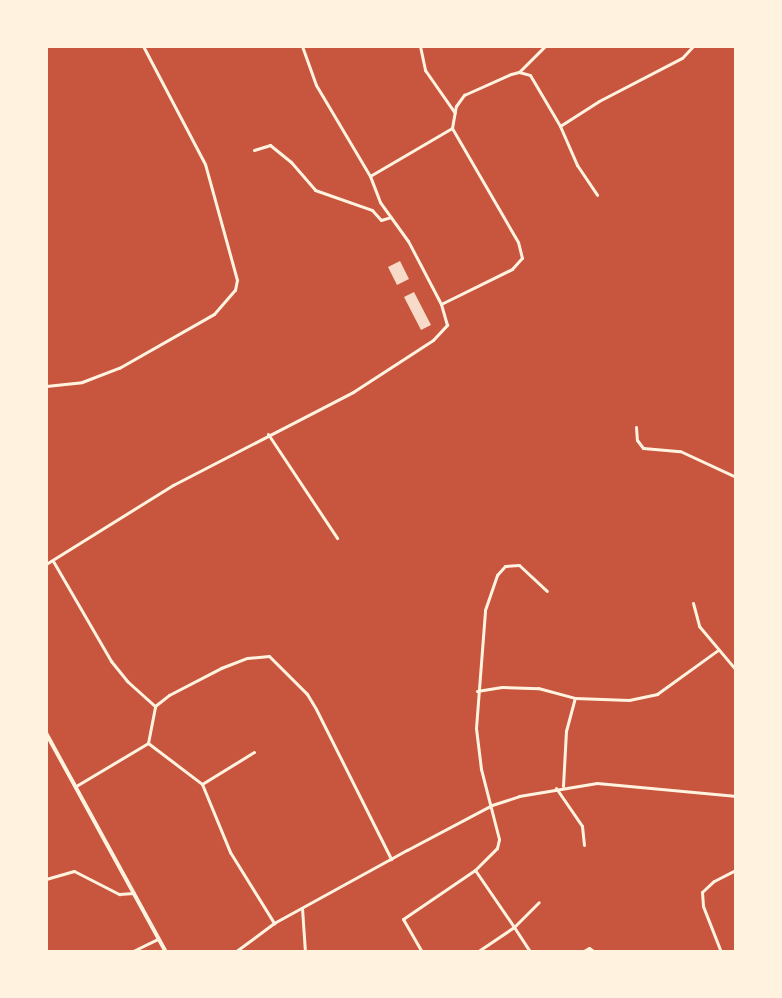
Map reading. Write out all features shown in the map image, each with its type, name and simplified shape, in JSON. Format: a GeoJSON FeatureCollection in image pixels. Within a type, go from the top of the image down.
{"type":"FeatureCollection","features":[{"type":"Feature","properties":{"kind":"street"},"geometry":{"type":"LineString","coordinates":[[46,386],[82,382],[119,368],[214,314],[235,290],[238,280],[205,164],[143,46]]}},
{"type":"Feature","properties":{"kind":"street"},"geometry":{"type":"LineString","coordinates":[[46,564],[173,485],[268,434],[353,392],[433,340],[447,325],[441,304],[408,241],[380,202],[370,176],[316,85],[302,46]]}},
{"type":"Feature","properties":{"kind":"street"},"geometry":{"type":"LineString","coordinates":[[420,46],[425,70],[455,113]]}},
{"type":"Feature","properties":{"kind":"street"},"geometry":{"type":"LineString","coordinates":[[441,304],[512,270],[522,258],[518,242],[452,128],[455,113],[464,95],[519,72],[545,46]]}},
{"type":"Feature","properties":{"kind":"street"},"geometry":{"type":"LineString","coordinates":[[560,126],[599,101],[682,58],[693,46]]}},
{"type":"Feature","properties":{"kind":"street"},"geometry":{"type":"LineString","coordinates":[[519,72],[530,75],[560,126],[577,165],[597,195]]}},
{"type":"Feature","properties":{"kind":"street"},"geometry":{"type":"LineString","coordinates":[[370,176],[389,162],[452,128]]}},
{"type":"Feature","properties":{"kind":"street"},"geometry":{"type":"LineString","coordinates":[[254,150],[270,145],[291,162],[315,190],[372,210],[382,220],[391,216]]}},
{"type":"Feature","properties":{"kind":"street"},"geometry":{"type":"LineString","coordinates":[[636,427],[637,440],[643,448],[680,451],[736,477]]}},
{"type":"Feature","properties":{"kind":"street"},"geometry":{"type":"LineString","coordinates":[[268,434],[337,538]]}},
{"type":"Feature","properties":{"kind":"street"},"geometry":{"type":"LineString","coordinates":[[53,561],[116,668],[155,706]]}},
{"type":"Feature","properties":{"kind":"street"},"geometry":{"type":"LineString","coordinates":[[422,952],[402,919],[475,870],[497,848],[499,839],[492,804],[481,769],[476,728],[477,691],[486,610],[497,575],[504,566],[519,565],[547,591]]}},
{"type":"Feature","properties":{"kind":"street"},"geometry":{"type":"LineString","coordinates":[[693,603],[699,626],[736,670]]}},
{"type":"Feature","properties":{"kind":"street"},"geometry":{"type":"LineString","coordinates":[[477,691],[502,687],[538,688],[575,698],[629,700],[658,694],[718,650]]}},
{"type":"Feature","properties":{"kind":"street"},"geometry":{"type":"LineString","coordinates":[[76,786],[148,743],[155,706],[183,686],[247,658],[269,656],[307,694],[391,859]]}},
{"type":"Feature","properties":{"kind":"street"},"geometry":{"type":"LineString","coordinates":[[563,786],[566,731],[575,698]]}},
{"type":"Feature","properties":{"kind":"street"},"geometry":{"type":"LineString","coordinates":[[46,733],[166,952]]}},
{"type":"Feature","properties":{"kind":"street"},"geometry":{"type":"LineString","coordinates":[[148,743],[202,784],[230,852],[274,923]]}},
{"type":"Feature","properties":{"kind":"street"},"geometry":{"type":"LineString","coordinates":[[202,784],[254,752]]}},
{"type":"Feature","properties":{"kind":"street"},"geometry":{"type":"LineString","coordinates":[[235,952],[274,923],[492,804],[563,786],[597,783],[736,796]]}},
{"type":"Feature","properties":{"kind":"street"},"geometry":{"type":"LineString","coordinates":[[556,788],[582,826],[584,845]]}},
{"type":"Feature","properties":{"kind":"street"},"geometry":{"type":"LineString","coordinates":[[475,870],[530,952]]}},
{"type":"Feature","properties":{"kind":"street"},"geometry":{"type":"LineString","coordinates":[[721,952],[703,906],[702,892],[714,881],[736,870]]}},
{"type":"Feature","properties":{"kind":"street"},"geometry":{"type":"LineString","coordinates":[[46,879],[74,871],[119,894],[134,893]]}},
{"type":"Feature","properties":{"kind":"street"},"geometry":{"type":"LineString","coordinates":[[476,952],[514,927],[540,902]]}},
{"type":"Feature","properties":{"kind":"street"},"geometry":{"type":"LineString","coordinates":[[302,908],[305,952]]}},
{"type":"Feature","properties":{"kind":"street"},"geometry":{"type":"LineString","coordinates":[[131,952],[158,940]]}},
{"type":"Feature","properties":{"kind":"street"},"geometry":{"type":"LineString","coordinates":[[582,952],[589,948],[595,952]]}},
{"type":"Feature","properties":{"kind":"building"},"geometry":{"type":"Polygon","coordinates":[[[400,261],[409,279],[397,285],[388,267],[400,261]]]}},
{"type":"Feature","properties":{"kind":"building"},"geometry":{"type":"Polygon","coordinates":[[[414,292],[431,325],[421,330],[404,297],[414,292]]]}}]}
